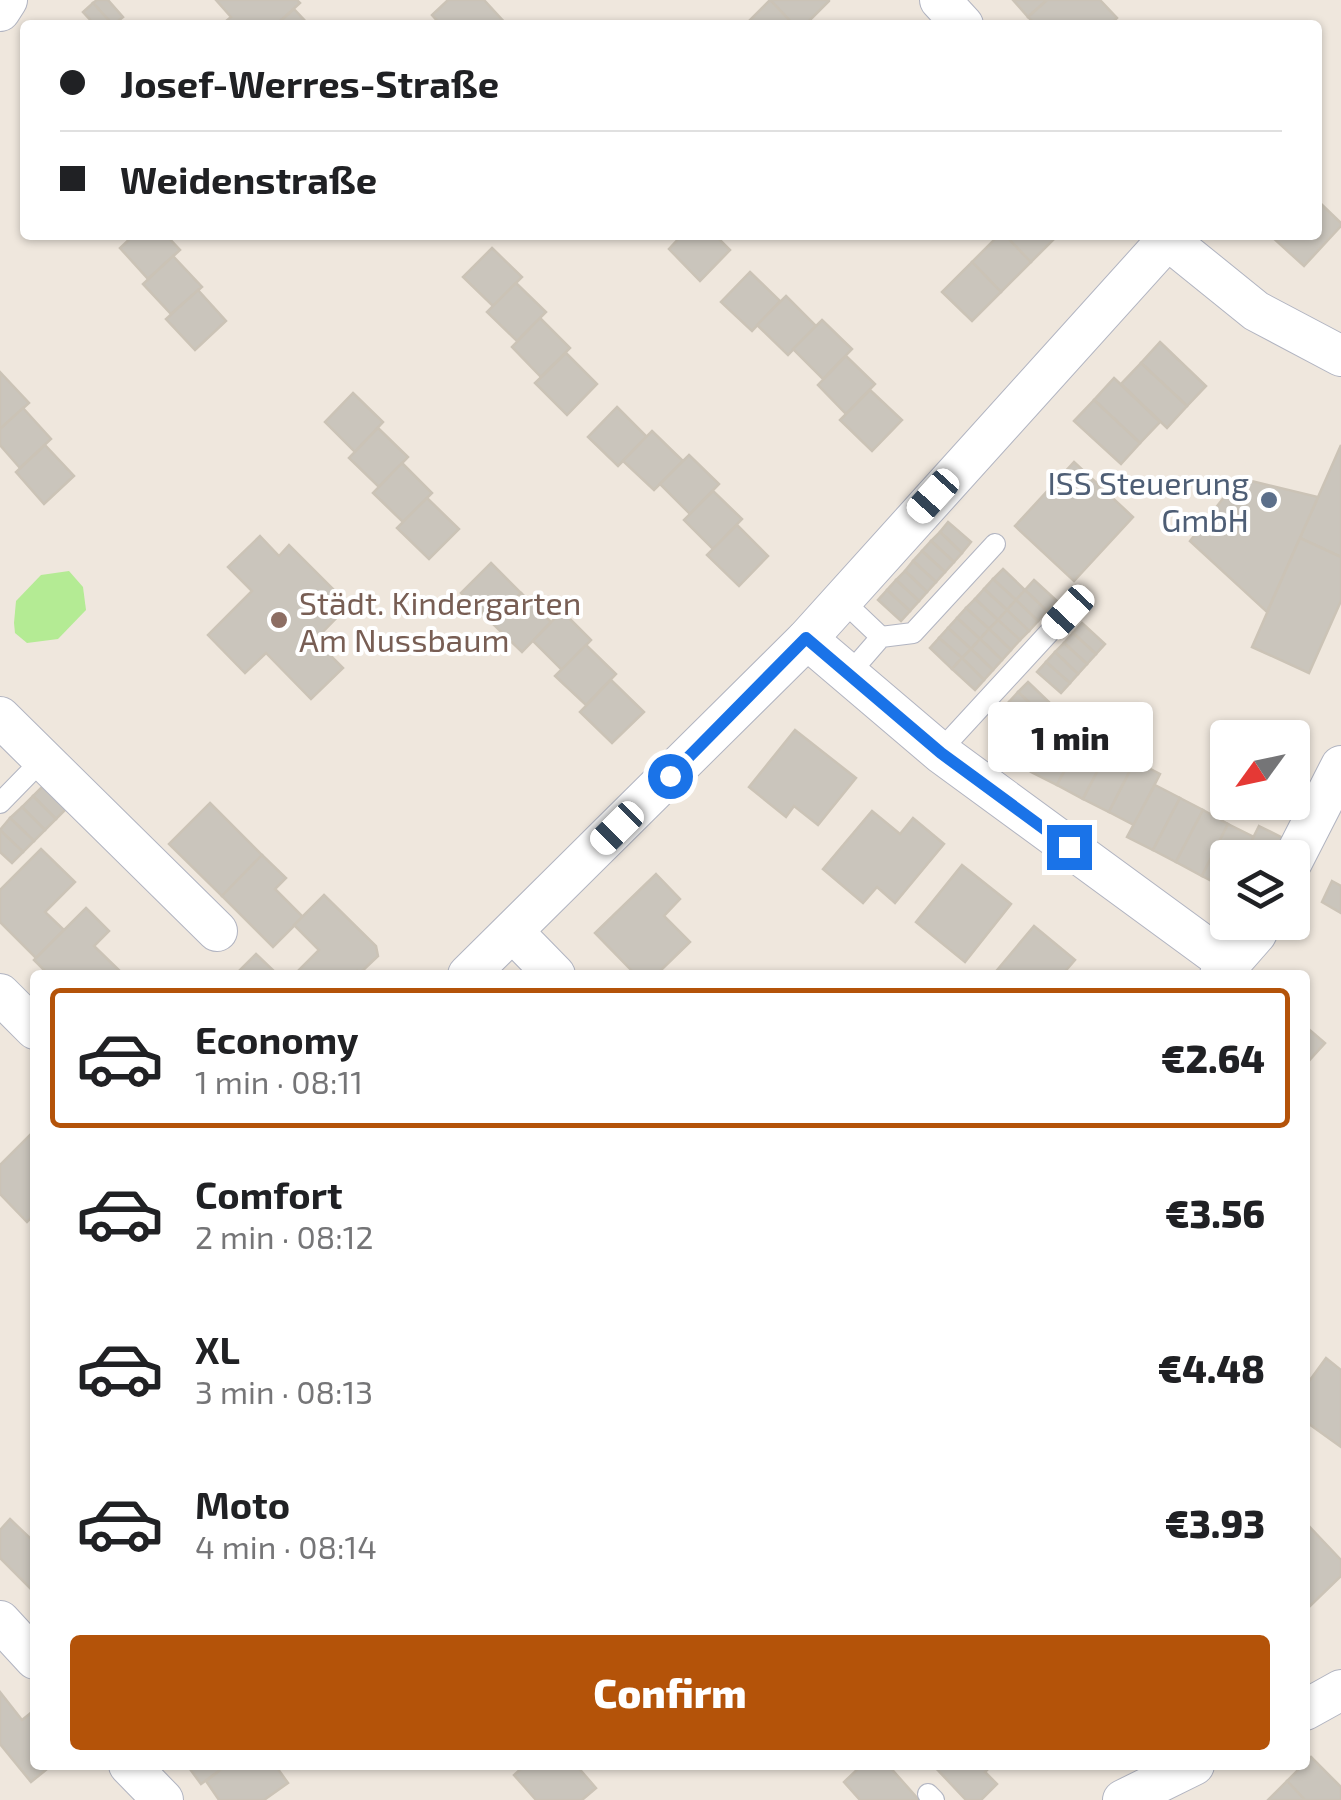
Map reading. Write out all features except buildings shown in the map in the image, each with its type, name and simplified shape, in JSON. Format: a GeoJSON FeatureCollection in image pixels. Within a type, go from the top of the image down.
{"type":"FeatureCollection","features":[{"type":"Feature","properties":{"kind":"street"},"geometry":{"type":"LineString","coordinates":[[0,11],[7,0]]}},
{"type":"Feature","properties":{"kind":"street"},"geometry":{"type":"LineString","coordinates":[[940,0],[958,20]]}},
{"type":"Feature","properties":{"kind":"street"},"geometry":{"type":"LineString","coordinates":[[473,970],[806,638],[1162,240]]}},
{"type":"Feature","properties":{"kind":"street"},"geometry":{"type":"LineString","coordinates":[[1167,240],[1256,311],[1341,356]]}},
{"type":"Feature","properties":{"kind":"street"},"geometry":{"type":"LineString","coordinates":[[806,638],[941,753],[1224,970],[1251,940]]}},
{"type":"Feature","properties":{"kind":"street"},"geometry":{"type":"LineString","coordinates":[[0,717],[216,931]]}},
{"type":"Feature","properties":{"kind":"street"},"geometry":{"type":"LineString","coordinates":[[1303,840],[1341,766]]}},
{"type":"Feature","properties":{"kind":"street"},"geometry":{"type":"LineString","coordinates":[[513,932],[551,970]]}},
{"type":"Feature","properties":{"kind":"street"},"geometry":{"type":"LineString","coordinates":[[0,994],[30,1024]]}},
{"type":"Feature","properties":{"kind":"street"},"geometry":{"type":"LineString","coordinates":[[0,1621],[30,1654]]}},
{"type":"Feature","properties":{"kind":"street"},"geometry":{"type":"LineString","coordinates":[[1310,1707],[1341,1690]]}},
{"type":"Feature","properties":{"kind":"street"},"geometry":{"type":"LineString","coordinates":[[134,1770],[163,1800]]}},
{"type":"Feature","properties":{"kind":"street"},"geometry":{"type":"LineString","coordinates":[[1123,1800],[1184,1770]]}},
{"type":"Feature","properties":{"kind":"lane"},"geometry":{"type":"LineString","coordinates":[[848,675],[881,637],[913,633],[994,544]]}},
{"type":"Feature","properties":{"kind":"lane"},"geometry":{"type":"LineString","coordinates":[[841,599],[881,637]]}},
{"type":"Feature","properties":{"kind":"lane"},"geometry":{"type":"LineString","coordinates":[[941,753],[1068,612]]}},
{"type":"Feature","properties":{"kind":"lane"},"geometry":{"type":"LineString","coordinates":[[0,803],[43,759]]}},
{"type":"Feature","properties":{"kind":"green space"},"geometry":{"type":"Polygon","coordinates":[[[69,571],[83,587],[86,610],[58,639],[27,643],[15,633],[16,601],[41,575],[69,571]]]}},
{"type":"Feature","properties":{"kind":"place","name":"ISS Steuerung GmbH"},"geometry":{"type":"Point","coordinates":[1269,500]}},
{"type":"Feature","properties":{"kind":"place","name":"Städt. Kindergarten Am Nussbaum"},"geometry":{"type":"Point","coordinates":[279,620]}},
{"type":"Feature","properties":{"kind":"route"},"geometry":{"type":"LineString","coordinates":[[670,776],[806,638],[941,753],[1069,847]]}}]}
